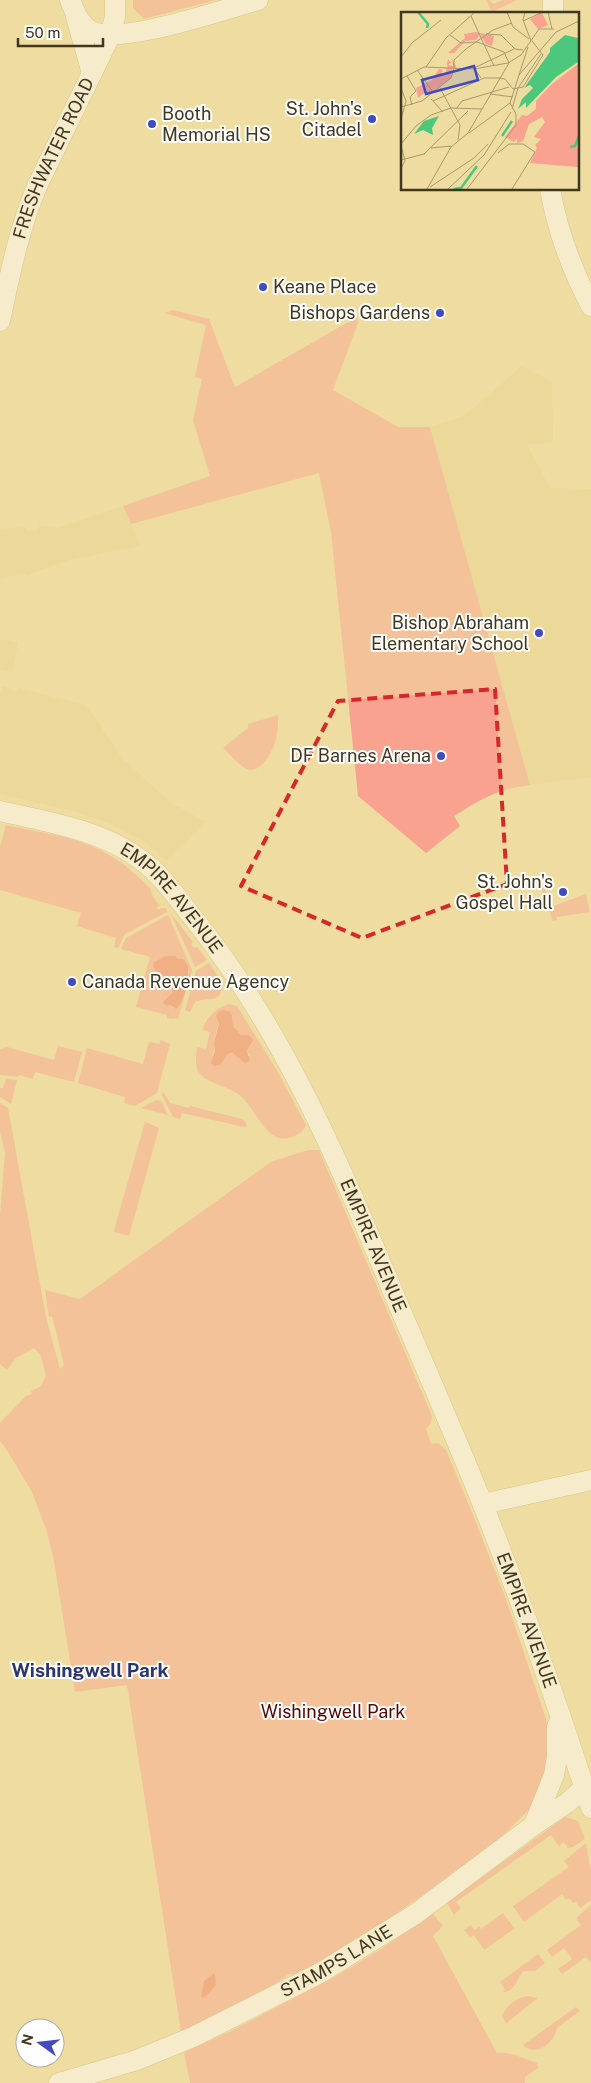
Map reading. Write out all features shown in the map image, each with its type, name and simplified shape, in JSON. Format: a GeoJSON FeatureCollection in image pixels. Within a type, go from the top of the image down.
{"type":"FeatureCollection","features":[{"type":"Feature","properties":{"kind":"main road","name":"FRESHWATER ROAD"},"geometry":{"type":"LineString","coordinates":[[0,321],[15,252],[29,205],[110,36],[115,17],[116,0]]}},
{"type":"Feature","properties":{"kind":"main road"},"geometry":{"type":"LineString","coordinates":[[73,6],[83,25],[92,32],[110,36],[149,30],[258,0]]}},
{"type":"Feature","properties":{"kind":"main road"},"geometry":{"type":"LineString","coordinates":[[73,6],[92,73]]}},
{"type":"Feature","properties":{"kind":"main road"},"geometry":{"type":"LineString","coordinates":[[550,190],[554,211],[570,259],[591,306]]}},
{"type":"Feature","properties":{"kind":"main road","name":"EMPIRE AVENUE"},"geometry":{"type":"LineString","coordinates":[[0,811],[89,833],[110,841],[138,858],[163,881],[227,964],[288,1062],[331,1146],[482,1504],[591,1808]]}},
{"type":"Feature","properties":{"kind":"main road"},"geometry":{"type":"LineString","coordinates":[[482,1504],[591,1480]]}},
{"type":"Feature","properties":{"kind":"main road"},"geometry":{"type":"LineString","coordinates":[[534,1825],[556,1768],[558,1741],[556,1731],[559,1715]]}},
{"type":"Feature","properties":{"kind":"main road","name":"STAMPS LANE"},"geometry":{"type":"LineString","coordinates":[[59,2083],[137,2060],[186,2040],[237,2017],[320,1973],[414,1915],[534,1825],[567,1803],[584,1788]]}},
{"type":"Feature","properties":{"kind":"highlighted area"},"geometry":{"type":"Polygon","coordinates":[[[495,689],[507,884],[362,938],[241,886],[338,701],[495,689]]]}},
{"type":"Feature","properties":{"kind":"shaded area","name":"Bishop Abraham Elementary School"},"geometry":{"type":"Polygon","coordinates":[[[522,366],[552,382],[553,442],[527,445],[550,488],[591,489],[591,777],[530,785],[430,427],[464,416],[522,366]]]}},
{"type":"Feature","properties":{"kind":"shaded area"},"geometry":{"type":"Polygon","coordinates":[[[123,506],[140,546],[69,560],[27,575],[26,573],[0,579],[0,529],[25,527],[27,531],[38,530],[39,526],[58,528],[123,506]]]}},
{"type":"Feature","properties":{"kind":"shaded area"},"geometry":{"type":"Polygon","coordinates":[[[0,639],[18,642],[13,672],[0,669],[0,639]]]}},
{"type":"Feature","properties":{"kind":"shaded area"},"geometry":{"type":"Polygon","coordinates":[[[3,685],[16,693],[18,688],[86,705],[122,758],[171,803],[206,822],[167,860],[160,857],[155,850],[144,842],[108,823],[70,810],[0,794],[0,694],[3,685]]]}},
{"type":"Feature","properties":{"kind":"shaded area"},"geometry":{"type":"Polygon","coordinates":[[[166,956],[175,956],[178,959],[183,959],[188,966],[184,996],[176,1009],[170,1005],[166,1006],[163,1002],[173,992],[169,981],[159,976],[153,966],[154,962],[166,956]]]}},
{"type":"Feature","properties":{"kind":"shaded area"},"geometry":{"type":"Polygon","coordinates":[[[223,1010],[229,1011],[232,1015],[233,1026],[241,1035],[249,1035],[253,1040],[247,1051],[250,1061],[245,1063],[232,1053],[228,1054],[220,1065],[214,1066],[211,1063],[219,1023],[216,1016],[218,1012],[223,1010]]]}},
{"type":"Feature","properties":{"kind":"shaded area"},"geometry":{"type":"Polygon","coordinates":[[[215,1973],[216,1985],[204,1998],[201,1997],[204,1981],[215,1973]]]}},
{"type":"Feature","properties":{"kind":"green space"},"geometry":{"type":"Polygon","coordinates":[[[133,0],[216,0],[144,19],[133,8],[133,0]]]}},
{"type":"Feature","properties":{"kind":"green space"},"geometry":{"type":"Polygon","coordinates":[[[486,0],[490,0],[493,4],[503,0],[517,0],[492,12],[486,0]]]}},
{"type":"Feature","properties":{"kind":"green space"},"geometry":{"type":"Polygon","coordinates":[[[173,310],[209,319],[235,387],[357,317],[358,323],[333,390],[398,427],[430,427],[530,785],[507,789],[473,804],[454,816],[460,826],[426,853],[358,796],[331,532],[319,473],[131,524],[123,506],[210,476],[193,420],[202,379],[195,377],[206,325],[164,313],[173,310]]]}},
{"type":"Feature","properties":{"kind":"green space"},"geometry":{"type":"Polygon","coordinates":[[[278,715],[278,730],[275,743],[266,760],[257,768],[247,769],[223,748],[248,728],[248,724],[278,715]]]}},
{"type":"Feature","properties":{"kind":"green space"},"geometry":{"type":"Polygon","coordinates":[[[6,825],[72,839],[109,855],[126,866],[146,884],[151,889],[152,895],[160,906],[156,907],[159,910],[166,908],[167,912],[125,934],[118,948],[114,947],[116,938],[77,926],[81,913],[0,890],[0,847],[6,825]]]}},
{"type":"Feature","properties":{"kind":"green space"},"geometry":{"type":"Polygon","coordinates":[[[544,887],[551,907],[586,894],[590,912],[557,917],[557,920],[553,921],[541,888],[544,887]]]}},
{"type":"Feature","properties":{"kind":"green space"},"geometry":{"type":"Polygon","coordinates":[[[171,914],[193,942],[191,944],[194,948],[197,947],[207,960],[195,967],[171,914]]]}},
{"type":"Feature","properties":{"kind":"green space"},"geometry":{"type":"Polygon","coordinates":[[[168,915],[192,970],[178,1019],[167,1018],[167,1015],[136,1007],[150,957],[121,949],[126,938],[168,915]],[[189,971],[169,981],[170,988],[174,992],[170,1005],[172,1008],[179,1007],[189,971]]]}},
{"type":"Feature","properties":{"kind":"green space"},"geometry":{"type":"Polygon","coordinates":[[[209,963],[223,984],[222,991],[214,999],[195,1002],[190,1012],[185,1010],[196,971],[209,963]]]}},
{"type":"Feature","properties":{"kind":"green space"},"geometry":{"type":"Polygon","coordinates":[[[229,1004],[237,1006],[279,1074],[306,1125],[296,1135],[283,1139],[275,1136],[268,1131],[238,1094],[208,1080],[198,1071],[196,1061],[197,1047],[206,1049],[210,1032],[202,1030],[206,1021],[220,1008],[229,1004]],[[232,1015],[221,1021],[217,1027],[215,1047],[212,1055],[220,1064],[228,1053],[236,1055],[240,1060],[250,1055],[247,1052],[251,1044],[249,1035],[241,1035],[233,1026],[232,1015]]]}},
{"type":"Feature","properties":{"kind":"green space"},"geometry":{"type":"Polygon","coordinates":[[[161,1040],[170,1044],[157,1093],[135,1106],[124,1103],[125,1097],[78,1083],[87,1048],[143,1064],[149,1042],[159,1044],[161,1040]]]}},
{"type":"Feature","properties":{"kind":"green space"},"geometry":{"type":"Polygon","coordinates":[[[58,1046],[82,1052],[74,1082],[35,1072],[33,1079],[19,1075],[18,1077],[0,1075],[0,1049],[7,1047],[54,1060],[58,1046]]]}},
{"type":"Feature","properties":{"kind":"green space"},"geometry":{"type":"Polygon","coordinates":[[[6,1079],[17,1080],[11,1104],[0,1097],[0,1088],[3,1088],[6,1079]]]}},
{"type":"Feature","properties":{"kind":"green space"},"geometry":{"type":"Polygon","coordinates":[[[163,1092],[170,1103],[242,1119],[247,1126],[244,1127],[182,1113],[180,1119],[173,1117],[162,1095],[163,1092]]]}},
{"type":"Feature","properties":{"kind":"green space"},"geometry":{"type":"Polygon","coordinates":[[[156,1100],[161,1101],[168,1115],[141,1108],[156,1100]]]}},
{"type":"Feature","properties":{"kind":"green space","name":"Wishingwell Park"},"geometry":{"type":"Polygon","coordinates":[[[0,1103],[8,1108],[46,1317],[60,1369],[64,1365],[52,1316],[49,1317],[45,1290],[80,1299],[271,1162],[308,1150],[319,1150],[432,1416],[431,1423],[426,1429],[431,1444],[438,1443],[446,1450],[471,1510],[506,1599],[549,1733],[548,1767],[533,1806],[501,1837],[371,1931],[320,1962],[296,1974],[289,1974],[271,1987],[181,2032],[127,1685],[75,1692],[54,1561],[47,1532],[32,1492],[0,1441],[0,1423],[26,1396],[32,1394],[31,1391],[40,1387],[46,1376],[41,1356],[34,1348],[16,1358],[7,1370],[0,1364],[0,1215],[5,1153],[0,1132],[0,1103]]]}},
{"type":"Feature","properties":{"kind":"green space"},"geometry":{"type":"Polygon","coordinates":[[[145,1122],[159,1128],[129,1236],[114,1232],[114,1230],[145,1122]]]}},
{"type":"Feature","properties":{"kind":"green space"},"geometry":{"type":"Polygon","coordinates":[[[565,1817],[578,1821],[585,1839],[568,1848],[564,1842],[559,1846],[551,1835],[456,1902],[461,1908],[454,1915],[447,1903],[565,1817]]]}},
{"type":"Feature","properties":{"kind":"green space"},"geometry":{"type":"Polygon","coordinates":[[[586,1843],[591,1871],[591,1900],[580,1908],[576,1902],[573,1903],[569,1898],[566,1900],[562,1894],[524,1922],[513,1906],[569,1867],[564,1861],[586,1843]]]}},
{"type":"Feature","properties":{"kind":"green space"},"geometry":{"type":"Polygon","coordinates":[[[591,1905],[591,1963],[586,1957],[562,1974],[558,1969],[572,1959],[564,1948],[552,1957],[547,1950],[581,1925],[576,1918],[591,1905]]]}},
{"type":"Feature","properties":{"kind":"green space"},"geometry":{"type":"Polygon","coordinates":[[[432,1913],[443,1926],[433,1936],[497,2053],[511,2054],[537,2063],[538,2068],[525,2077],[525,2083],[190,2083],[184,2052],[229,2032],[335,1977],[383,1948],[432,1913]]]}},
{"type":"Feature","properties":{"kind":"green space"},"geometry":{"type":"Polygon","coordinates":[[[503,1913],[514,1928],[518,1926],[484,1950],[474,1935],[470,1937],[464,1930],[471,1925],[475,1930],[479,1926],[481,1929],[503,1913]]]}},
{"type":"Feature","properties":{"kind":"green space"},"geometry":{"type":"Polygon","coordinates":[[[538,1954],[545,1963],[535,1971],[524,1971],[511,1990],[503,1992],[505,1989],[500,1982],[538,1954]]]}},
{"type":"Feature","properties":{"kind":"green space"},"geometry":{"type":"Polygon","coordinates":[[[528,1996],[538,1998],[506,2023],[502,2016],[506,2009],[516,2000],[528,1996]]]}},
{"type":"Feature","properties":{"kind":"green space"},"geometry":{"type":"Polygon","coordinates":[[[576,2007],[580,2011],[557,2028],[555,2036],[546,2046],[534,2050],[528,2049],[523,2045],[576,2007]]]}},
{"type":"Feature","properties":{"kind":"place","name":"St. John's Citadel"},"geometry":{"type":"Point","coordinates":[372,119]}},
{"type":"Feature","properties":{"kind":"place","name":"Booth Memorial HS"},"geometry":{"type":"Point","coordinates":[152,124]}},
{"type":"Feature","properties":{"kind":"place","name":"Keane Place"},"geometry":{"type":"Point","coordinates":[263,287]}},
{"type":"Feature","properties":{"kind":"place","name":"Bishops Gardens"},"geometry":{"type":"Point","coordinates":[440,313]}},
{"type":"Feature","properties":{"kind":"place","name":"Bishop Abraham Elementary School"},"geometry":{"type":"Point","coordinates":[539,633]}},
{"type":"Feature","properties":{"kind":"place","name":"DF Barnes Arena"},"geometry":{"type":"Point","coordinates":[441,756]}},
{"type":"Feature","properties":{"kind":"place","name":"St. John's Gospel Hall"},"geometry":{"type":"Point","coordinates":[563,892]}},
{"type":"Feature","properties":{"kind":"place","name":"Canada Revenue Agency"},"geometry":{"type":"Point","coordinates":[72,982]}},
{"type":"Feature","properties":{"kind":"district","name":"Wishingwell Park"},"geometry":{"type":"Point","coordinates":[90,1670]}}]}
